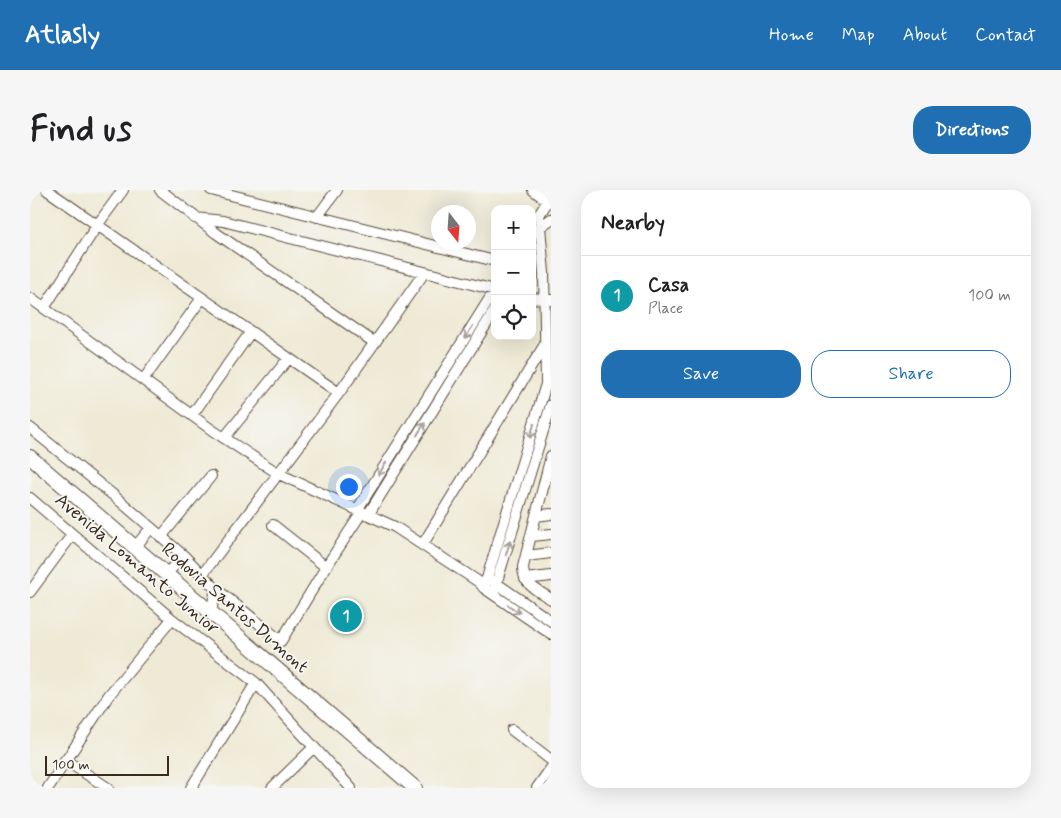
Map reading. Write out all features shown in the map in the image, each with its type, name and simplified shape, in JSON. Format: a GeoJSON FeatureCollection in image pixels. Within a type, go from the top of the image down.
{"type":"FeatureCollection","features":[{"type":"Feature","properties":{"kind":"highway","name":"Rodovia Santos Dumont"},"geometry":{"type":"LineString","coordinates":[[30,457],[415,788]]}},
{"type":"Feature","properties":{"kind":"street"},"geometry":{"type":"LineString","coordinates":[[47,190],[338,393]]}},
{"type":"Feature","properties":{"kind":"street"},"geometry":{"type":"LineString","coordinates":[[44,308],[98,224],[123,190]]}},
{"type":"Feature","properties":{"kind":"street"},"geometry":{"type":"LineString","coordinates":[[160,190],[195,218],[375,343]]}},
{"type":"Feature","properties":{"kind":"street"},"geometry":{"type":"LineString","coordinates":[[211,190],[491,260]]}},
{"type":"Feature","properties":{"kind":"street"},"geometry":{"type":"LineString","coordinates":[[317,217],[337,190]]}},
{"type":"Feature","properties":{"kind":"street"},"geometry":{"type":"LineString","coordinates":[[498,584],[547,411],[549,385],[545,343],[548,274],[539,215],[549,199],[533,190]]}},
{"type":"Feature","properties":{"kind":"street"},"geometry":{"type":"LineString","coordinates":[[195,218],[223,220],[491,289]]}},
{"type":"Feature","properties":{"kind":"street"},"geometry":{"type":"LineString","coordinates":[[536,230],[551,219]]}},
{"type":"Feature","properties":{"kind":"street"},"geometry":{"type":"LineString","coordinates":[[202,575],[375,343],[424,272]]}},
{"type":"Feature","properties":{"kind":"street"},"geometry":{"type":"LineString","coordinates":[[362,512],[492,295]]}},
{"type":"Feature","properties":{"kind":"street"},"geometry":{"type":"LineString","coordinates":[[30,298],[279,474],[395,527],[486,586],[551,634]]}},
{"type":"Feature","properties":{"kind":"street"},"geometry":{"type":"LineString","coordinates":[[144,379],[202,298]]}},
{"type":"Feature","properties":{"kind":"street"},"geometry":{"type":"LineString","coordinates":[[30,428],[184,556],[216,589],[281,641],[326,567],[491,316]]}},
{"type":"Feature","properties":{"kind":"street"},"geometry":{"type":"LineString","coordinates":[[192,414],[250,333]]}},
{"type":"Feature","properties":{"kind":"street"},"geometry":{"type":"LineString","coordinates":[[422,544],[545,343]]}},
{"type":"Feature","properties":{"kind":"street"},"geometry":{"type":"LineString","coordinates":[[225,437],[288,359]]}},
{"type":"Feature","properties":{"kind":"street"},"geometry":{"type":"LineString","coordinates":[[486,586],[547,411]]}},
{"type":"Feature","properties":{"kind":"street"},"geometry":{"type":"LineString","coordinates":[[30,439],[49,444]]}},
{"type":"Feature","properties":{"kind":"street"},"geometry":{"type":"LineString","coordinates":[[551,456],[546,494],[536,516],[523,567],[525,579],[529,585],[546,593],[551,599]]}},
{"type":"Feature","properties":{"kind":"street"},"geometry":{"type":"LineString","coordinates":[[161,537],[210,476]]}},
{"type":"Feature","properties":{"kind":"street","name":"Avenida Lomanto Junior"},"geometry":{"type":"LineString","coordinates":[[30,498],[172,619],[256,683],[352,788]]}},
{"type":"Feature","properties":{"kind":"street"},"geometry":{"type":"LineString","coordinates":[[536,516],[551,514]]}},
{"type":"Feature","properties":{"kind":"street"},"geometry":{"type":"LineString","coordinates":[[273,525],[326,567]]}},
{"type":"Feature","properties":{"kind":"street"},"geometry":{"type":"LineString","coordinates":[[135,547],[151,528]]}},
{"type":"Feature","properties":{"kind":"street"},"geometry":{"type":"LineString","coordinates":[[532,536],[551,534]]}},
{"type":"Feature","properties":{"kind":"street"},"geometry":{"type":"LineString","coordinates":[[30,592],[72,535]]}},
{"type":"Feature","properties":{"kind":"street"},"geometry":{"type":"LineString","coordinates":[[526,556],[551,553]]}},
{"type":"Feature","properties":{"kind":"street"},"geometry":{"type":"LineString","coordinates":[[166,574],[184,556]]}},
{"type":"Feature","properties":{"kind":"street"},"geometry":{"type":"LineString","coordinates":[[525,579],[551,576]]}},
{"type":"Feature","properties":{"kind":"street"},"geometry":{"type":"LineString","coordinates":[[486,586],[498,584],[551,621]]}},
{"type":"Feature","properties":{"kind":"street"},"geometry":{"type":"LineString","coordinates":[[211,612],[216,589]]}},
{"type":"Feature","properties":{"kind":"street"},"geometry":{"type":"LineString","coordinates":[[48,788],[109,695],[172,619]]}},
{"type":"Feature","properties":{"kind":"street"},"geometry":{"type":"LineString","coordinates":[[191,788],[256,683]]}},
{"type":"Feature","properties":{"kind":"street"},"geometry":{"type":"LineString","coordinates":[[512,730],[551,760]]}},
{"type":"Feature","properties":{"kind":"street"},"geometry":{"type":"LineString","coordinates":[[272,788],[314,748]]}},
{"type":"Feature","properties":{"kind":"street"},"geometry":{"type":"LineString","coordinates":[[65,760],[108,788]]}},
{"type":"Feature","properties":{"kind":"street"},"geometry":{"type":"LineString","coordinates":[[538,788],[551,768]]}},
{"type":"Feature","properties":{"kind":"place","name":"Casa"},"geometry":{"type":"Point","coordinates":[346,616]}}]}
